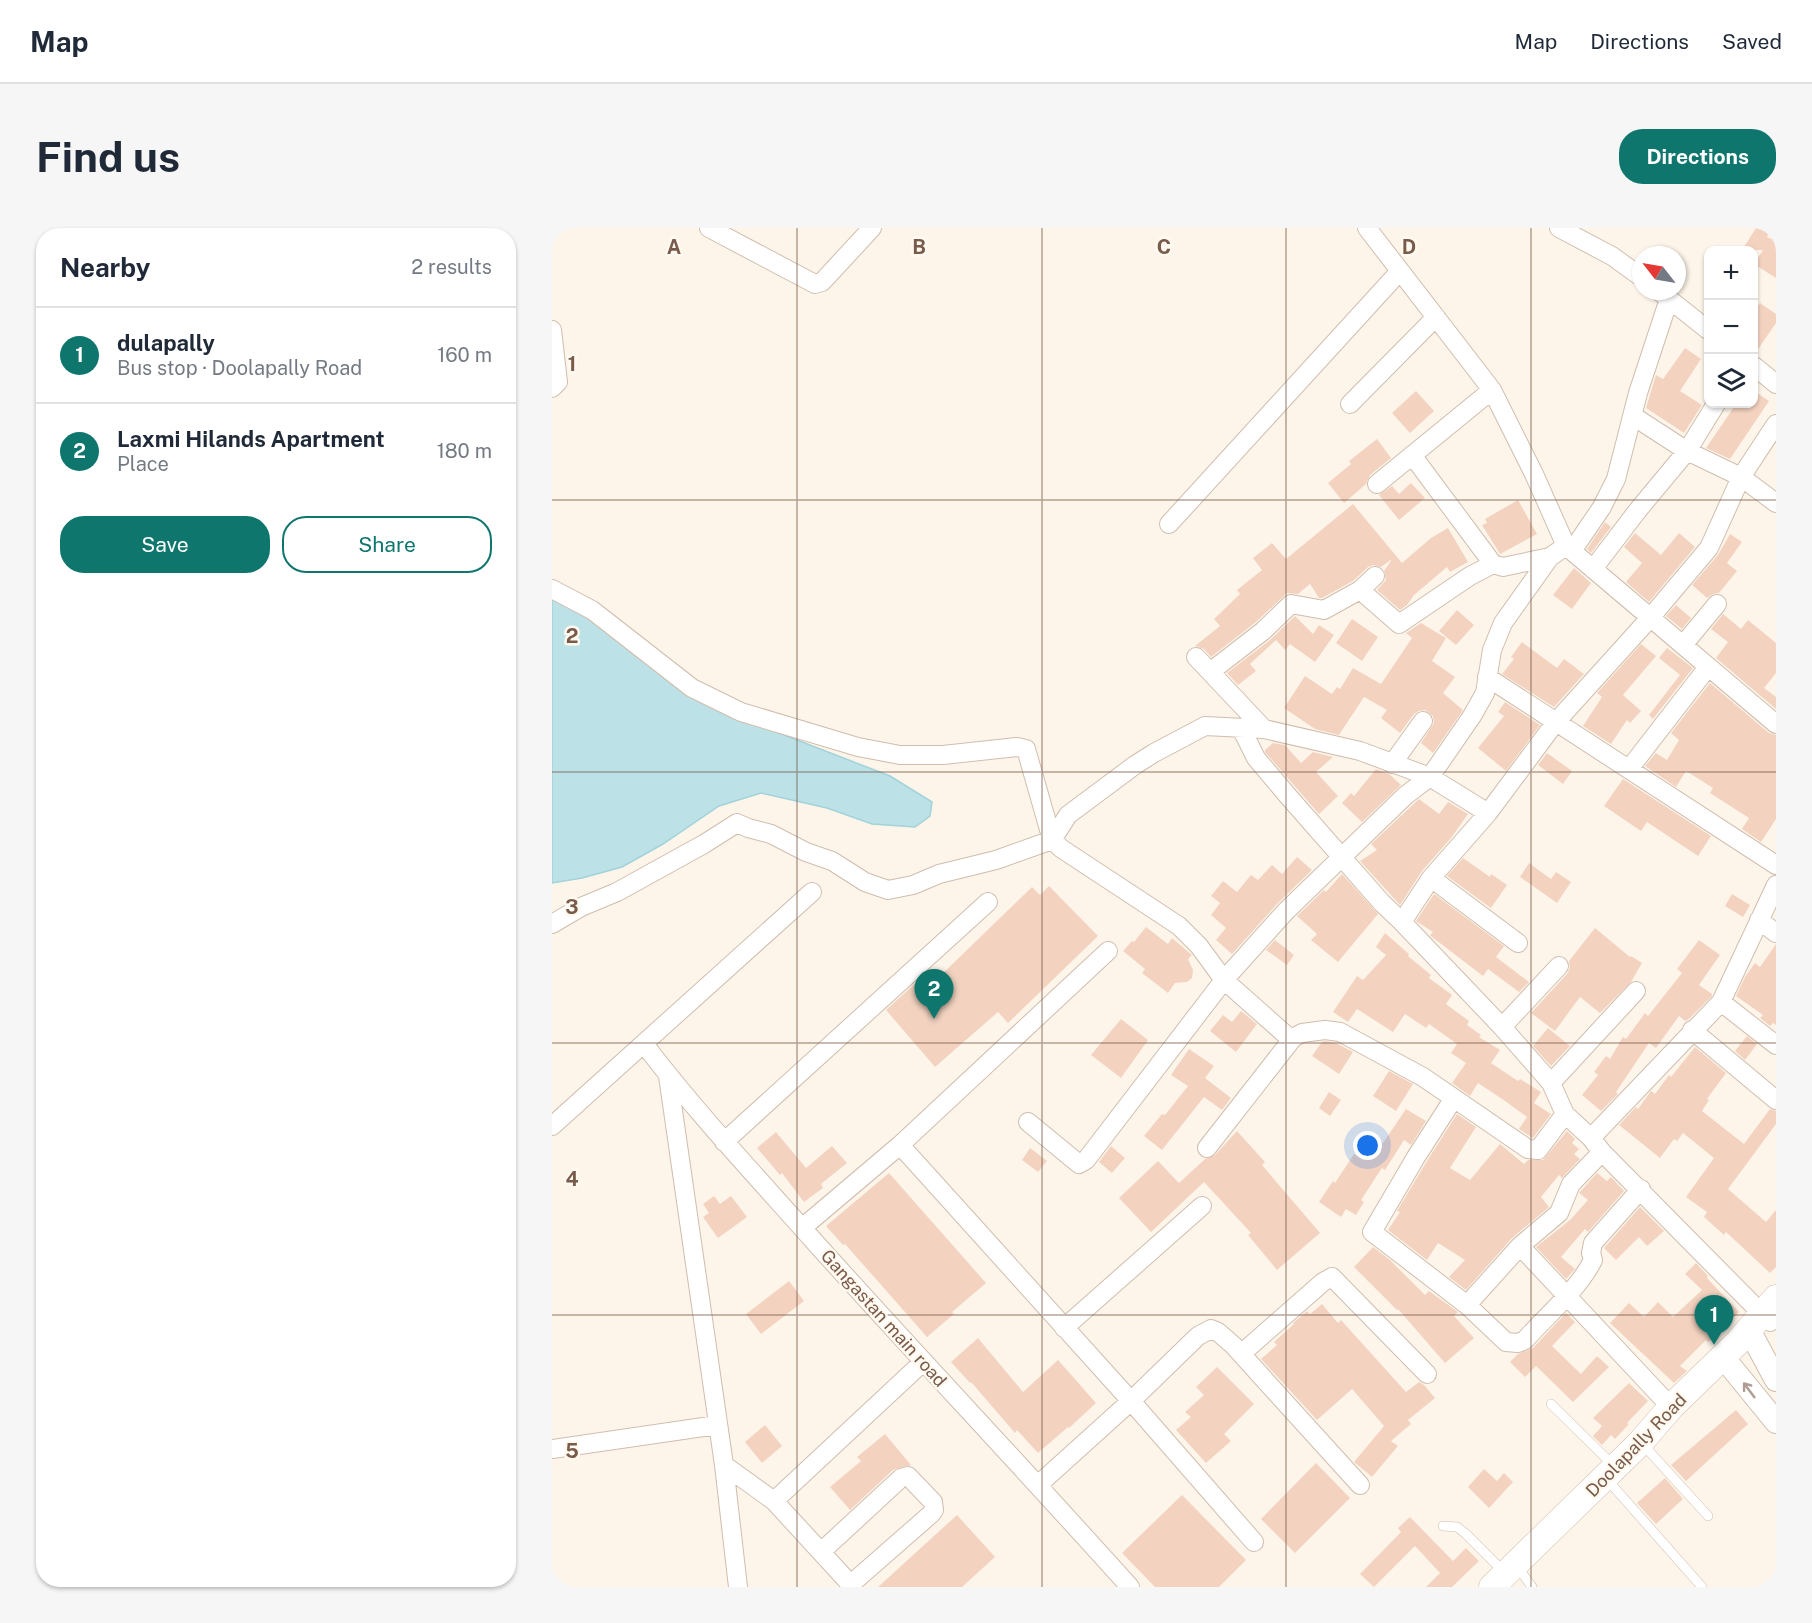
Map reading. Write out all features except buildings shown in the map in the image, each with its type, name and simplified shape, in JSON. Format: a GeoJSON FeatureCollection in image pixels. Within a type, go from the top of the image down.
{"type":"FeatureCollection","features":[{"type":"Feature","properties":{"kind":"main road","name":"Doolapally Road"},"geometry":{"type":"LineString","coordinates":[[1614,1476],[1647,1450],[1765,1320]]}},
{"type":"Feature","properties":{"kind":"main road","name":"Doolapally Road"},"geometry":{"type":"LineString","coordinates":[[1512,1582],[1614,1476],[1671,1407],[1727,1361]]}},
{"type":"Feature","properties":{"kind":"street"},"geometry":{"type":"LineString","coordinates":[[709,228],[815,284],[822,282],[872,228]]}},
{"type":"Feature","properties":{"kind":"street"},"geometry":{"type":"LineString","coordinates":[[1367,228],[1492,390],[1569,549],[1776,724]]}},
{"type":"Feature","properties":{"kind":"street"},"geometry":{"type":"LineString","coordinates":[[1559,228],[1612,256],[1632,271]]}},
{"type":"Feature","properties":{"kind":"street"},"geometry":{"type":"LineString","coordinates":[[1169,524],[1400,271]]}},
{"type":"Feature","properties":{"kind":"street"},"geometry":{"type":"LineString","coordinates":[[1412,455],[1493,564],[1503,567],[1550,557],[1569,549],[1602,507],[1616,479],[1663,300]]}},
{"type":"Feature","properties":{"kind":"street"},"geometry":{"type":"LineString","coordinates":[[1670,300],[1704,327]]}},
{"type":"Feature","properties":{"kind":"street"},"geometry":{"type":"LineString","coordinates":[[1350,404],[1436,317]]}},
{"type":"Feature","properties":{"kind":"street"},"geometry":{"type":"LineString","coordinates":[[552,330],[558,382],[552,388]]}},
{"type":"Feature","properties":{"kind":"street"},"geometry":{"type":"LineString","coordinates":[[1758,369],[1776,384]]}},
{"type":"Feature","properties":{"kind":"street"},"geometry":{"type":"LineString","coordinates":[[1377,484],[1492,390]]}},
{"type":"Feature","properties":{"kind":"street"},"geometry":{"type":"LineString","coordinates":[[1593,569],[1687,451],[1714,408]]}},
{"type":"Feature","properties":{"kind":"street"},"geometry":{"type":"LineString","coordinates":[[1633,416],[1687,451],[1741,477],[1776,503]]}},
{"type":"Feature","properties":{"kind":"street"},"geometry":{"type":"LineString","coordinates":[[1402,922],[1431,878],[1488,813],[1555,723],[1650,618],[1709,548],[1741,477],[1776,424]]}},
{"type":"Feature","properties":{"kind":"street"},"geometry":{"type":"LineString","coordinates":[[1029,1122],[1079,1164],[1086,1160],[1224,980],[1286,911],[1406,795],[1430,777],[1485,693],[1492,650],[1503,623],[1550,557]]}},
{"type":"Feature","properties":{"kind":"street"},"geometry":{"type":"LineString","coordinates":[[1360,590],[1399,624],[1470,576],[1493,564]]}},
{"type":"Feature","properties":{"kind":"street"},"geometry":{"type":"LineString","coordinates":[[1210,672],[1263,631],[1291,604],[1324,610],[1360,590],[1375,576]]}},
{"type":"Feature","properties":{"kind":"street"},"geometry":{"type":"LineString","coordinates":[[552,589],[592,610],[692,688],[741,712],[858,747],[900,755],[944,755],[1017,747],[1026,749],[1052,840],[1062,849],[1179,926],[1199,946],[1224,980],[1264,1018],[1293,1038]]}},
{"type":"Feature","properties":{"kind":"street"},"geometry":{"type":"LineString","coordinates":[[1683,645],[1717,604]]}},
{"type":"Feature","properties":{"kind":"street"},"geometry":{"type":"LineString","coordinates":[[1196,657],[1264,729]]}},
{"type":"Feature","properties":{"kind":"street"},"geometry":{"type":"LineString","coordinates":[[1629,769],[1708,667]]}},
{"type":"Feature","properties":{"kind":"street"},"geometry":{"type":"LineString","coordinates":[[1487,677],[1776,865]]}},
{"type":"Feature","properties":{"kind":"street"},"geometry":{"type":"LineString","coordinates":[[1392,764],[1423,721]]}},
{"type":"Feature","properties":{"kind":"street"},"geometry":{"type":"LineString","coordinates":[[552,924],[581,907],[617,892],[737,823],[771,834],[806,852],[832,861],[865,882],[888,890],[913,885],[939,874],[996,860],[1052,840],[1068,815],[1154,753],[1205,726],[1264,729],[1360,751],[1430,777],[1488,813]]}},
{"type":"Feature","properties":{"kind":"street"},"geometry":{"type":"LineString","coordinates":[[1240,728],[1256,758],[1342,859],[1502,1027],[1551,1083],[1565,1114],[1641,1189],[1765,1320],[1776,1380]]}},
{"type":"Feature","properties":{"kind":"street"},"geometry":{"type":"LineString","coordinates":[[1431,878],[1518,943]]}},
{"type":"Feature","properties":{"kind":"street"},"geometry":{"type":"LineString","coordinates":[[1467,1305],[1520,1246],[1559,1213],[1571,1184],[1596,1145],[1692,1030],[1721,1002],[1776,885]]}},
{"type":"Feature","properties":{"kind":"street"},"geometry":{"type":"LineString","coordinates":[[552,1126],[812,892]]}},
{"type":"Feature","properties":{"kind":"street"},"geometry":{"type":"LineString","coordinates":[[724,1142],[988,902]]}},
{"type":"Feature","properties":{"kind":"street"},"geometry":{"type":"LineString","coordinates":[[1759,920],[1776,933]]}},
{"type":"Feature","properties":{"kind":"street"},"geometry":{"type":"LineString","coordinates":[[802,1228],[900,1145],[1108,951]]}},
{"type":"Feature","properties":{"kind":"street"},"geometry":{"type":"LineString","coordinates":[[1502,1027],[1559,966]]}},
{"type":"Feature","properties":{"kind":"street"},"geometry":{"type":"LineString","coordinates":[[1551,1083],[1636,991]]}},
{"type":"Feature","properties":{"kind":"street"},"geometry":{"type":"LineString","coordinates":[[1721,1002],[1776,1045]]}},
{"type":"Feature","properties":{"kind":"street"},"geometry":{"type":"LineString","coordinates":[[1208,1148],[1293,1038],[1302,1033],[1325,1030],[1340,1032],[1402,1065],[1533,1150],[1538,1150],[1565,1114]]}},
{"type":"Feature","properties":{"kind":"street"},"geometry":{"type":"LineString","coordinates":[[1692,1030],[1776,1100]]}},
{"type":"Feature","properties":{"kind":"street","name":"Gangastan main road"},"geometry":{"type":"LineString","coordinates":[[644,1044],[724,1142],[922,1362],[1130,1587]]}},
{"type":"Feature","properties":{"kind":"street"},"geometry":{"type":"LineString","coordinates":[[668,1076],[724,1465],[738,1587]]}},
{"type":"Feature","properties":{"kind":"street"},"geometry":{"type":"LineString","coordinates":[[1454,1098],[1372,1232],[1467,1305],[1506,1341],[1518,1343],[1525,1340],[1566,1296],[1588,1270],[1593,1260],[1591,1253],[1593,1243],[1641,1189]]}},
{"type":"Feature","properties":{"kind":"street"},"geometry":{"type":"LineString","coordinates":[[900,1145],[1131,1401],[1254,1542]]}},
{"type":"Feature","properties":{"kind":"street"},"geometry":{"type":"LineString","coordinates":[[1064,1328],[1202,1206]]}},
{"type":"Feature","properties":{"kind":"street"},"geometry":{"type":"LineString","coordinates":[[1520,1246],[1671,1407]]}},
{"type":"Feature","properties":{"kind":"street"},"geometry":{"type":"LineString","coordinates":[[1241,1354],[1323,1282],[1332,1277],[1427,1374]]}},
{"type":"Feature","properties":{"kind":"street"},"geometry":{"type":"LineString","coordinates":[[1038,1485],[1131,1401],[1198,1336],[1211,1329],[1226,1337],[1360,1485]]}},
{"type":"Feature","properties":{"kind":"street"},"geometry":{"type":"LineString","coordinates":[[1727,1361],[1776,1422]]}},
{"type":"Feature","properties":{"kind":"street"},"geometry":{"type":"LineString","coordinates":[[774,1501],[922,1362]]}},
{"type":"Feature","properties":{"kind":"street"},"geometry":{"type":"LineString","coordinates":[[552,1449],[717,1425]]}},
{"type":"Feature","properties":{"kind":"street"},"geometry":{"type":"LineString","coordinates":[[724,1465],[774,1501],[826,1547],[855,1582],[931,1514],[934,1510],[933,1502],[908,1476],[905,1477],[826,1547]]}},
{"type":"Feature","properties":{"kind":"lane"},"geometry":{"type":"LineString","coordinates":[[1551,1404],[1614,1476],[1702,1587]]}},
{"type":"Feature","properties":{"kind":"lane"},"geometry":{"type":"LineString","coordinates":[[1647,1450],[1708,1516]]}},
{"type":"Feature","properties":{"kind":"lane"},"geometry":{"type":"LineString","coordinates":[[1443,1526],[1457,1527],[1512,1582]]}},
{"type":"Feature","properties":{"kind":"water"},"geometry":{"type":"Polygon","coordinates":[[[552,594],[766,728],[890,776],[932,802],[930,816],[915,827],[872,824],[827,808],[761,793],[719,806],[663,844],[622,867],[582,878],[552,883],[552,594]]]}},
{"type":"Feature","properties":{"kind":"place","name":"Laxmi Hilands Apartment"},"geometry":{"type":"Point","coordinates":[934,1019]}},
{"type":"Feature","properties":{"kind":"place","name":"dulapally"},"geometry":{"type":"Point","coordinates":[1714,1345]}}]}
